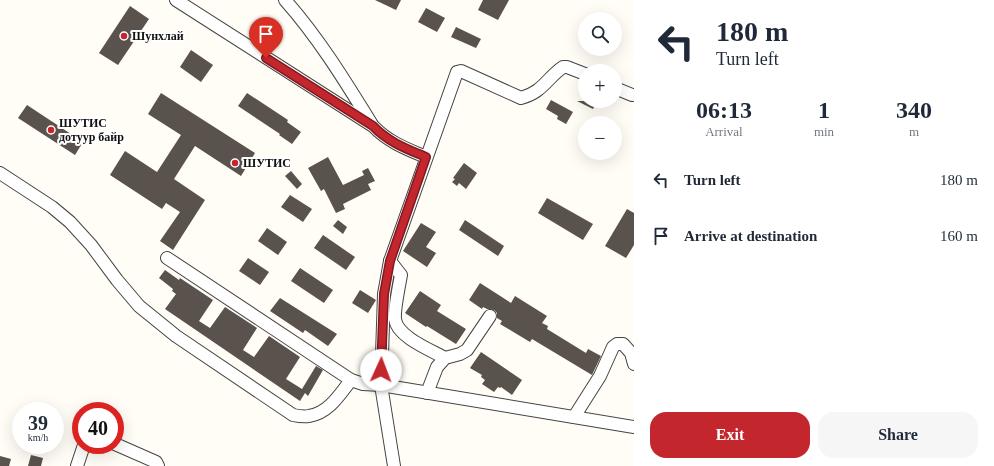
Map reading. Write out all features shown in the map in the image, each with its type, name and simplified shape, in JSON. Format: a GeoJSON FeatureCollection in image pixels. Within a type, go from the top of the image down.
{"type":"FeatureCollection","features":[{"type":"Feature","properties":{"kind":"street"},"geometry":{"type":"LineString","coordinates":[[176,0],[373,126]]}},
{"type":"Feature","properties":{"kind":"street"},"geometry":{"type":"LineString","coordinates":[[285,0],[302,19],[373,126],[381,135],[426,157]]}},
{"type":"Feature","properties":{"kind":"street"},"geometry":{"type":"LineString","coordinates":[[394,466],[381,385],[384,294],[390,261],[458,71],[521,98],[528,96],[543,87],[563,67],[568,67],[578,71]]}},
{"type":"Feature","properties":{"kind":"street"},"geometry":{"type":"LineString","coordinates":[[622,91],[634,95]]}},
{"type":"Feature","properties":{"kind":"street"},"geometry":{"type":"LineString","coordinates":[[0,173],[52,207],[70,222],[92,245],[117,280],[139,306],[157,321],[176,336],[293,416],[309,416],[321,412],[333,403],[351,380]]}},
{"type":"Feature","properties":{"kind":"street"},"geometry":{"type":"LineString","coordinates":[[167,258],[351,380],[363,384],[381,385],[634,427]]}},
{"type":"Feature","properties":{"kind":"street"},"geometry":{"type":"LineString","coordinates":[[390,261],[401,275],[395,319],[398,328],[404,336],[445,358]]}},
{"type":"Feature","properties":{"kind":"street"},"geometry":{"type":"LineString","coordinates":[[427,393],[437,367],[445,358],[460,354],[467,350],[490,316]]}},
{"type":"Feature","properties":{"kind":"street"},"geometry":{"type":"LineString","coordinates":[[574,417],[600,376],[613,347],[618,344],[623,344],[630,353],[634,364]]}},
{"type":"Feature","properties":{"kind":"street"},"geometry":{"type":"LineString","coordinates":[[124,448],[156,462],[158,466]]}},
{"type":"Feature","properties":{"kind":"street"},"geometry":{"type":"LineString","coordinates":[[77,466],[81,454]]}},
{"type":"Feature","properties":{"kind":"building"},"geometry":{"type":"Polygon","coordinates":[[[375,0],[401,0],[396,10],[375,0]]]}},
{"type":"Feature","properties":{"kind":"building"},"geometry":{"type":"Polygon","coordinates":[[[483,0],[509,0],[498,20],[478,10],[483,0]]]}},
{"type":"Feature","properties":{"kind":"building","name":"Шунхлай"},"geometry":{"type":"Polygon","coordinates":[[[130,6],[149,19],[118,65],[99,53],[130,6]]]}},
{"type":"Feature","properties":{"kind":"building"},"geometry":{"type":"Polygon","coordinates":[[[426,8],[445,18],[437,32],[418,22],[426,8]]]}},
{"type":"Feature","properties":{"kind":"building"},"geometry":{"type":"Polygon","coordinates":[[[456,27],[481,39],[476,48],[451,37],[456,27]]]}},
{"type":"Feature","properties":{"kind":"building"},"geometry":{"type":"Polygon","coordinates":[[[191,50],[213,65],[201,82],[180,67],[191,50]]]}},
{"type":"Feature","properties":{"kind":"building","name":"ШУТИС"},"geometry":{"type":"Polygon","coordinates":[[[161,93],[255,153],[241,176],[195,146],[174,179],[205,200],[173,250],[160,241],[180,212],[166,203],[162,209],[110,175],[125,151],[157,172],[181,135],[148,114],[161,93]]]}},
{"type":"Feature","properties":{"kind":"building"},"geometry":{"type":"Polygon","coordinates":[[[247,93],[288,120],[287,122],[301,132],[292,144],[279,135],[280,134],[238,106],[247,93]]]}},
{"type":"Feature","properties":{"kind":"building"},"geometry":{"type":"Polygon","coordinates":[[[551,100],[573,112],[566,124],[557,119],[558,116],[546,109],[551,100]]]}},
{"type":"Feature","properties":{"kind":"building","name":"ШУТИС дотуур байр"},"geometry":{"type":"Polygon","coordinates":[[[27,105],[83,142],[75,155],[18,118],[27,105]]]}},
{"type":"Feature","properties":{"kind":"building"},"geometry":{"type":"Polygon","coordinates":[[[328,157],[343,185],[364,175],[362,171],[368,168],[375,181],[368,184],[371,190],[343,204],[345,209],[336,213],[324,189],[321,191],[308,168],[328,157]]]}},
{"type":"Feature","properties":{"kind":"building"},"geometry":{"type":"Polygon","coordinates":[[[464,163],[477,173],[466,189],[459,183],[457,186],[452,182],[455,179],[453,178],[464,163]]]}},
{"type":"Feature","properties":{"kind":"building"},"geometry":{"type":"Polygon","coordinates":[[[291,171],[302,184],[297,189],[285,176],[291,171]]]}},
{"type":"Feature","properties":{"kind":"building"},"geometry":{"type":"Polygon","coordinates":[[[290,195],[312,209],[303,222],[281,207],[290,195]]]}},
{"type":"Feature","properties":{"kind":"building"},"geometry":{"type":"Polygon","coordinates":[[[547,198],[593,224],[583,240],[538,213],[547,198]]]}},
{"type":"Feature","properties":{"kind":"building"},"geometry":{"type":"Polygon","coordinates":[[[627,209],[634,213],[634,245],[626,258],[605,246],[627,209]]]}},
{"type":"Feature","properties":{"kind":"building"},"geometry":{"type":"Polygon","coordinates":[[[338,220],[347,227],[343,234],[333,226],[338,220]]]}},
{"type":"Feature","properties":{"kind":"building"},"geometry":{"type":"Polygon","coordinates":[[[465,220],[504,246],[498,256],[459,230],[465,220]]]}},
{"type":"Feature","properties":{"kind":"building"},"geometry":{"type":"Polygon","coordinates":[[[421,223],[436,232],[426,247],[436,253],[427,267],[403,251],[421,223]]]}},
{"type":"Feature","properties":{"kind":"building"},"geometry":{"type":"Polygon","coordinates":[[[267,228],[287,242],[278,255],[258,241],[267,228]]]}},
{"type":"Feature","properties":{"kind":"building"},"geometry":{"type":"Polygon","coordinates":[[[323,235],[355,257],[346,270],[314,248],[323,235]]]}},
{"type":"Feature","properties":{"kind":"building"},"geometry":{"type":"Polygon","coordinates":[[[248,258],[269,272],[260,285],[239,271],[248,258]]]}},
{"type":"Feature","properties":{"kind":"building"},"geometry":{"type":"Polygon","coordinates":[[[300,268],[333,290],[324,303],[291,281],[300,268]]]}},
{"type":"Feature","properties":{"kind":"building"},"geometry":{"type":"Polygon","coordinates":[[[165,270],[213,300],[199,321],[210,328],[225,307],[257,328],[243,350],[254,357],[269,336],[300,357],[286,379],[302,389],[316,366],[323,370],[308,396],[305,393],[300,401],[165,309],[176,294],[172,291],[173,289],[159,278],[165,270]]]}},
{"type":"Feature","properties":{"kind":"building"},"geometry":{"type":"Polygon","coordinates":[[[480,283],[511,303],[515,296],[547,316],[542,323],[548,326],[547,329],[586,353],[588,349],[601,356],[592,375],[532,339],[530,342],[500,324],[502,321],[497,318],[497,313],[494,310],[483,307],[482,309],[469,300],[480,283]]]}},
{"type":"Feature","properties":{"kind":"building"},"geometry":{"type":"Polygon","coordinates":[[[360,290],[376,300],[368,313],[352,303],[360,290]]]}},
{"type":"Feature","properties":{"kind":"building"},"geometry":{"type":"Polygon","coordinates":[[[420,291],[441,305],[437,311],[466,329],[456,344],[405,313],[420,291]]]}},
{"type":"Feature","properties":{"kind":"building"},"geometry":{"type":"Polygon","coordinates":[[[280,298],[337,334],[328,346],[305,330],[303,333],[270,311],[280,298]]]}},
{"type":"Feature","properties":{"kind":"building"},"geometry":{"type":"Polygon","coordinates":[[[481,352],[522,380],[512,395],[501,387],[498,387],[494,392],[482,384],[485,380],[481,377],[482,375],[470,368],[481,352]]]}},
{"type":"Feature","properties":{"kind":"building"},"geometry":{"type":"Polygon","coordinates":[[[31,455],[43,458],[41,466],[28,466],[31,455]]]}},
{"type":"Feature","properties":{"kind":"building"},"geometry":{"type":"Polygon","coordinates":[[[0,456],[11,459],[9,466],[0,466],[0,456]]]}},
{"type":"Feature","properties":{"kind":"place","name":"Шунхлай"},"geometry":{"type":"Point","coordinates":[124,36]}},
{"type":"Feature","properties":{"kind":"place","name":"ШУТИС дотуур байр"},"geometry":{"type":"Point","coordinates":[51,130]}},
{"type":"Feature","properties":{"kind":"place","name":"ШУТИС"},"geometry":{"type":"Point","coordinates":[235,163]}},
{"type":"Feature","properties":{"kind":"route"},"geometry":{"type":"LineString","coordinates":[[266,58],[373,126],[381,135],[389,140],[426,157],[390,261],[384,294],[381,370]]}}]}
